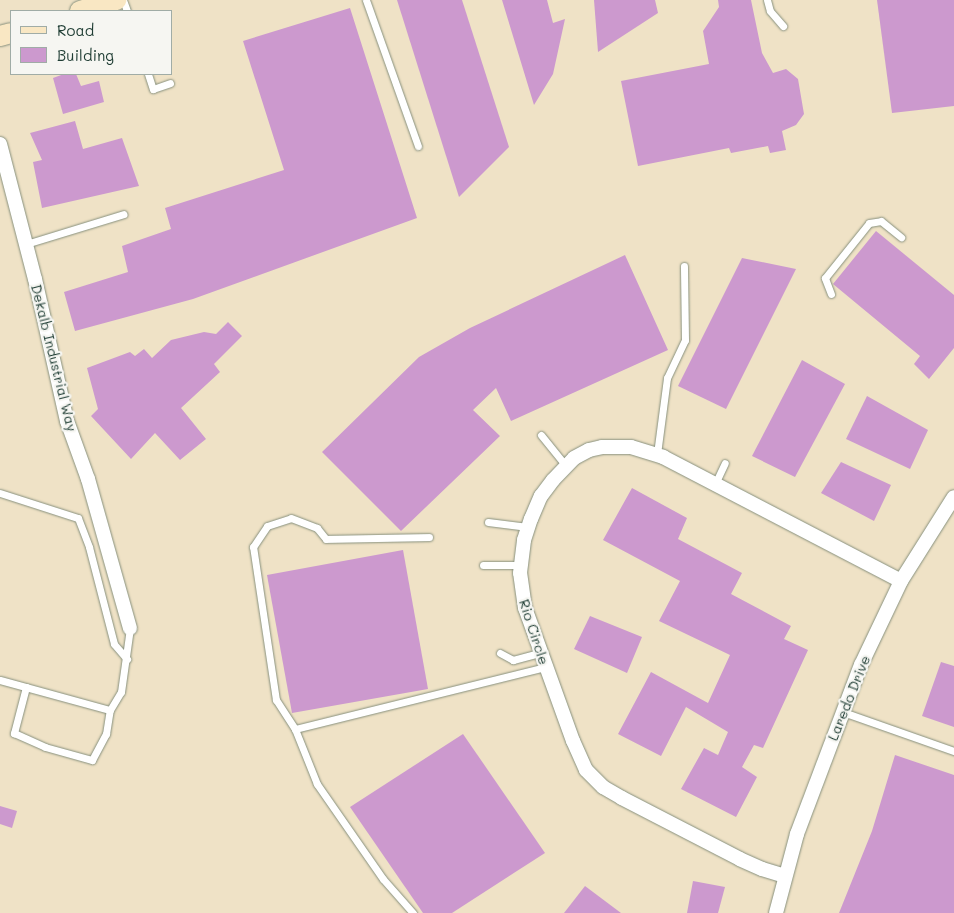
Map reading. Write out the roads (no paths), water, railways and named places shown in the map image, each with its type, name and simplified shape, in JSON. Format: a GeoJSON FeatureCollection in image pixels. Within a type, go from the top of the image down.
{"type":"FeatureCollection","features":[{"type":"Feature","properties":{"kind":"main road"},"geometry":{"type":"LineString","coordinates":[[83,10],[116,0]]}},
{"type":"Feature","properties":{"kind":"street","name":"Dekalb Industrial Way"},"geometry":{"type":"LineString","coordinates":[[0,144],[26,244],[67,421],[88,479],[130,628]]}},
{"type":"Feature","properties":{"kind":"street","name":"Rio Circle"},"geometry":{"type":"LineString","coordinates":[[785,876],[762,869],[626,805],[603,787],[586,770],[579,757],[524,608],[521,589],[521,565],[524,540],[528,527],[541,496],[574,458],[589,450],[602,447],[631,447],[657,454],[901,582]]}},
{"type":"Feature","properties":{"kind":"street","name":"Laredo Drive"},"geometry":{"type":"LineString","coordinates":[[776,913],[785,876],[803,819],[861,665],[901,582],[954,497]]}},
{"type":"Feature","properties":{"kind":"lane"},"geometry":{"type":"LineString","coordinates":[[366,0],[418,146]]}},
{"type":"Feature","properties":{"kind":"lane"},"geometry":{"type":"LineString","coordinates":[[768,0],[770,11],[783,26]]}},
{"type":"Feature","properties":{"kind":"lane"},"geometry":{"type":"LineString","coordinates":[[148,75],[153,89],[170,83]]}},
{"type":"Feature","properties":{"kind":"lane"},"geometry":{"type":"LineString","coordinates":[[26,244],[124,214]]}},
{"type":"Feature","properties":{"kind":"lane"},"geometry":{"type":"LineString","coordinates":[[831,294],[826,278],[869,223],[881,221],[901,236]]}},
{"type":"Feature","properties":{"kind":"lane"},"geometry":{"type":"LineString","coordinates":[[657,454],[667,378],[685,340],[684,266]]}},
{"type":"Feature","properties":{"kind":"lane"},"geometry":{"type":"LineString","coordinates":[[541,435],[566,466]]}},
{"type":"Feature","properties":{"kind":"lane"},"geometry":{"type":"LineString","coordinates":[[715,484],[726,463]]}},
{"type":"Feature","properties":{"kind":"lane"},"geometry":{"type":"LineString","coordinates":[[0,493],[78,518],[89,547],[114,644],[127,659]]}},
{"type":"Feature","properties":{"kind":"lane"},"geometry":{"type":"LineString","coordinates":[[413,913],[384,879],[317,784],[295,729],[276,700],[254,547],[267,526],[291,518],[317,528],[326,539],[429,537]]}},
{"type":"Feature","properties":{"kind":"lane"},"geometry":{"type":"LineString","coordinates":[[488,522],[528,527]]}},
{"type":"Feature","properties":{"kind":"lane"},"geometry":{"type":"LineString","coordinates":[[483,565],[521,565]]}},
{"type":"Feature","properties":{"kind":"lane"},"geometry":{"type":"LineString","coordinates":[[26,687],[14,733],[45,747],[92,760],[106,734],[110,710],[121,692],[130,628]]}},
{"type":"Feature","properties":{"kind":"lane"},"geometry":{"type":"LineString","coordinates":[[500,653],[513,660],[540,653]]}},
{"type":"Feature","properties":{"kind":"lane"},"geometry":{"type":"LineString","coordinates":[[295,729],[545,667]]}},
{"type":"Feature","properties":{"kind":"lane"},"geometry":{"type":"LineString","coordinates":[[0,680],[110,710]]}},
{"type":"Feature","properties":{"kind":"lane"},"geometry":{"type":"LineString","coordinates":[[843,712],[954,751]]}}]}
